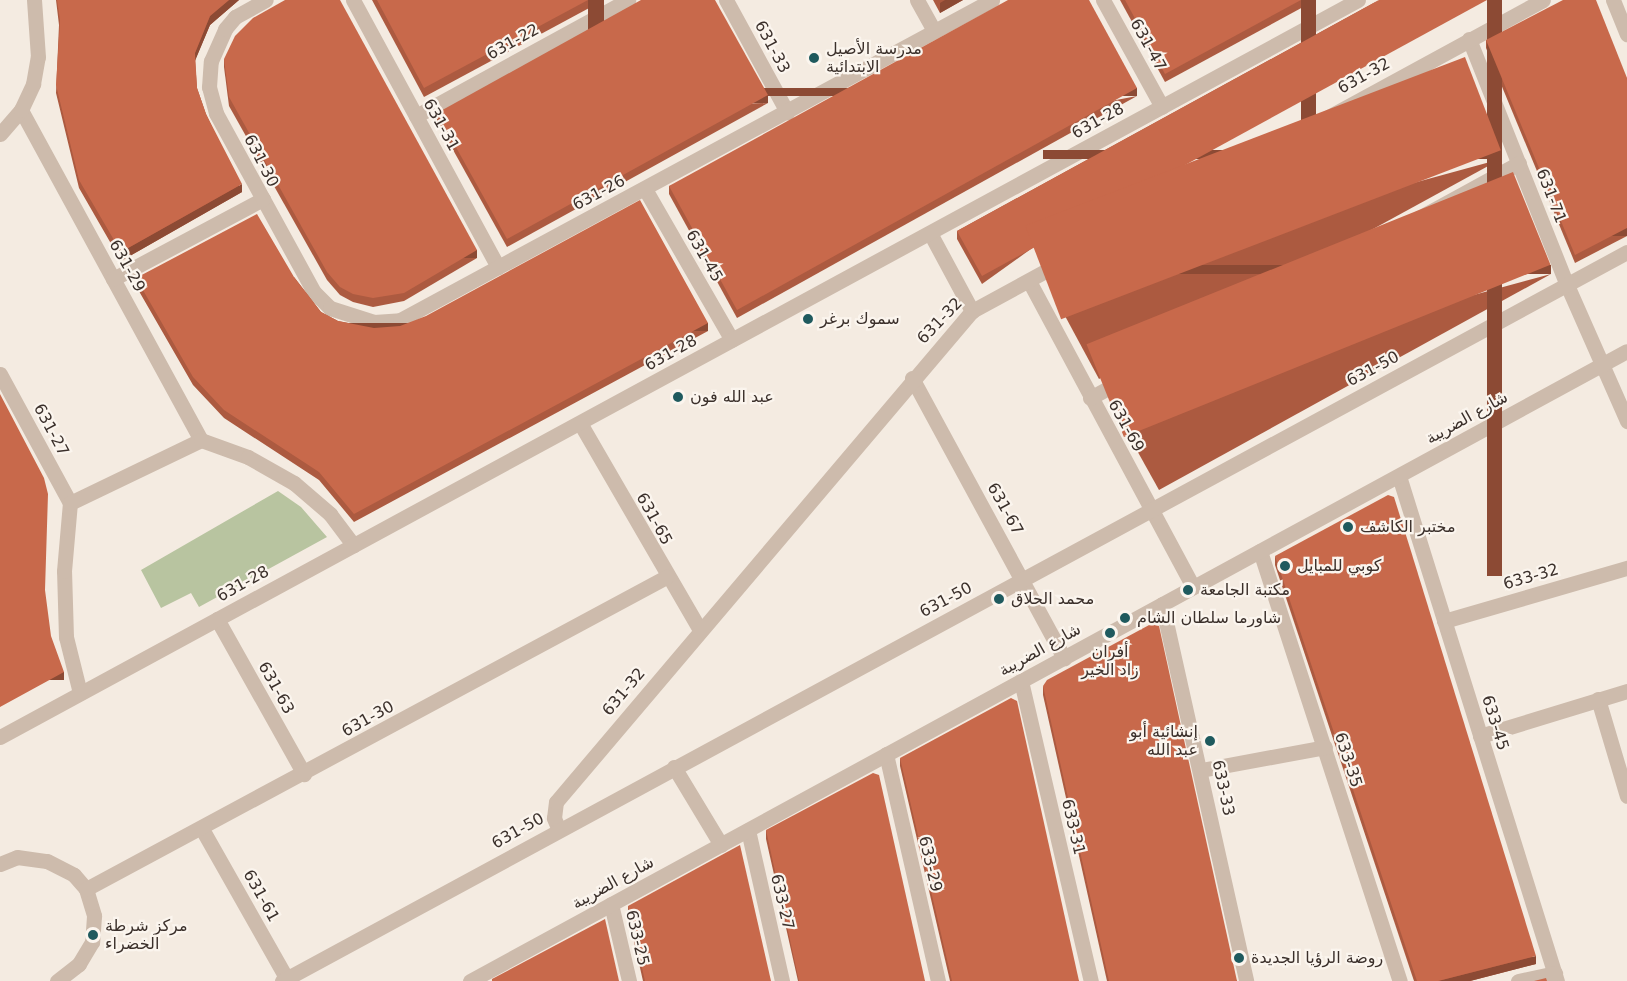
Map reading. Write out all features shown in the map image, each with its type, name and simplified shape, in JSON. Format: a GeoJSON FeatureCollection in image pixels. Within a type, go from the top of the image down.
{"type":"FeatureCollection","features":[{"type":"Feature","properties":{"kind":"street"},"geometry":{"type":"LineString","coordinates":[[0,134],[21,110],[33,84],[39,57],[34,0]]}},
{"type":"Feature","properties":{"kind":"street","name":"631-30"},"geometry":{"type":"LineString","coordinates":[[113,279],[263,199],[216,113],[209,87],[211,61],[225,29],[235,17],[266,0]]}},
{"type":"Feature","properties":{"kind":"street","name":"631-31"},"geometry":{"type":"LineString","coordinates":[[353,0],[498,267]]}},
{"type":"Feature","properties":{"kind":"street","name":"631-22"},"geometry":{"type":"LineString","coordinates":[[416,116],[628,0]]}},
{"type":"Feature","properties":{"kind":"street","name":"631-33"},"geometry":{"type":"LineString","coordinates":[[726,0],[787,112]]}},
{"type":"Feature","properties":{"kind":"street"},"geometry":{"type":"LineString","coordinates":[[917,0],[934,31]]}},
{"type":"Feature","properties":{"kind":"street","name":"631-26"},"geometry":{"type":"LineString","coordinates":[[263,199],[314,292],[330,308],[374,322],[400,320],[992,0]]}},
{"type":"Feature","properties":{"kind":"street","name":"631-47"},"geometry":{"type":"LineString","coordinates":[[1103,0],[1162,107]]}},
{"type":"Feature","properties":{"kind":"street","name":"631-28"},"geometry":{"type":"LineString","coordinates":[[0,737],[1358,0]]}},
{"type":"Feature","properties":{"kind":"street","name":"631-32"},"geometry":{"type":"LineString","coordinates":[[559,830],[554,818],[556,802],[912,378],[972,311],[1543,0]]}},
{"type":"Feature","properties":{"kind":"street"},"geometry":{"type":"LineString","coordinates":[[1613,0],[1627,34]]}},
{"type":"Feature","properties":{"kind":"street","name":"631-71"},"geometry":{"type":"LineString","coordinates":[[1469,39],[1567,285],[1604,364],[1627,421]]}},
{"type":"Feature","properties":{"kind":"street","name":"631-29"},"geometry":{"type":"LineString","coordinates":[[21,110],[201,440]]}},
{"type":"Feature","properties":{"kind":"street"},"geometry":{"type":"LineString","coordinates":[[1090,398],[1519,163]]}},
{"type":"Feature","properties":{"kind":"street","name":"631-45"},"geometry":{"type":"LineString","coordinates":[[645,189],[732,340]]}},
{"type":"Feature","properties":{"kind":"street"},"geometry":{"type":"LineString","coordinates":[[930,232],[972,311]]}},
{"type":"Feature","properties":{"kind":"street","name":"631-50"},"geometry":{"type":"LineString","coordinates":[[286,980],[1627,252]]}},
{"type":"Feature","properties":{"kind":"street","name":"631-69"},"geometry":{"type":"LineString","coordinates":[[1029,281],[1193,588]]}},
{"type":"Feature","properties":{"kind":"street","name":"شارع الضريبة"},"geometry":{"type":"LineString","coordinates":[[470,981],[1627,351]]}},
{"type":"Feature","properties":{"kind":"street","name":"631-27"},"geometry":{"type":"LineString","coordinates":[[0,374],[70,503]]}},
{"type":"Feature","properties":{"kind":"street","name":"631-67"},"geometry":{"type":"LineString","coordinates":[[912,378],[1064,658]]}},
{"type":"Feature","properties":{"kind":"street","name":"631-65"},"geometry":{"type":"LineString","coordinates":[[580,423],[666,577],[700,630]]}},
{"type":"Feature","properties":{"kind":"street"},"geometry":{"type":"LineString","coordinates":[[80,693],[66,637],[64,571],[70,503],[201,440],[248,457],[294,483],[330,514],[353,545]]}},
{"type":"Feature","properties":{"kind":"street","name":"633-45"},"geometry":{"type":"LineString","coordinates":[[1399,476],[1556,977]]}},
{"type":"Feature","properties":{"kind":"street","name":"633-35"},"geometry":{"type":"LineString","coordinates":[[1260,551],[1400,981]]}},
{"type":"Feature","properties":{"kind":"street","name":"633-32"},"geometry":{"type":"LineString","coordinates":[[1444,621],[1627,568]]}},
{"type":"Feature","properties":{"kind":"street","name":"631-30"},"geometry":{"type":"LineString","coordinates":[[86,889],[202,829],[666,577]]}},
{"type":"Feature","properties":{"kind":"street","name":"633-33"},"geometry":{"type":"LineString","coordinates":[[1162,604],[1201,770],[1246,981]]}},
{"type":"Feature","properties":{"kind":"street","name":"631-63"},"geometry":{"type":"LineString","coordinates":[[217,619],[304,774]]}},
{"type":"Feature","properties":{"kind":"street","name":"633-31"},"geometry":{"type":"LineString","coordinates":[[1021,681],[1091,981]]}},
{"type":"Feature","properties":{"kind":"street"},"geometry":{"type":"LineString","coordinates":[[1480,736],[1627,691]]}},
{"type":"Feature","properties":{"kind":"street"},"geometry":{"type":"LineString","coordinates":[[1598,699],[1627,796]]}},
{"type":"Feature","properties":{"kind":"street"},"geometry":{"type":"LineString","coordinates":[[1201,770],[1325,747]]}},
{"type":"Feature","properties":{"kind":"street","name":"633-29"},"geometry":{"type":"LineString","coordinates":[[886,754],[938,981]]}},
{"type":"Feature","properties":{"kind":"street"},"geometry":{"type":"LineString","coordinates":[[674,768],[721,845]]}},
{"type":"Feature","properties":{"kind":"street","name":"631-61"},"geometry":{"type":"LineString","coordinates":[[202,829],[286,980]]}},
{"type":"Feature","properties":{"kind":"street","name":"633-27"},"geometry":{"type":"LineString","coordinates":[[747,830],[782,981]]}},
{"type":"Feature","properties":{"kind":"street"},"geometry":{"type":"LineString","coordinates":[[0,864],[17,857],[47,861],[74,875],[86,889],[94,916],[92,942],[79,964],[57,981]]}},
{"type":"Feature","properties":{"kind":"street","name":"633-25"},"geometry":{"type":"LineString","coordinates":[[611,904],[629,981]]}},
{"type":"Feature","properties":{"kind":"street"},"geometry":{"type":"LineString","coordinates":[[1518,981],[1556,977]]}},
{"type":"Feature","properties":{"kind":"green space"},"geometry":{"type":"Polygon","coordinates":[[[278,491],[301,507],[327,537],[199,607],[191,593],[161,608],[141,570],[278,491]]]}},
{"type":"Feature","properties":{"kind":"building"},"geometry":{"type":"Polygon","coordinates":[[[57,0],[229,0],[210,16],[195,53],[197,88],[206,114],[242,184],[121,252],[79,180],[56,85],[60,20],[57,0]]]}},
{"type":"Feature","properties":{"kind":"building"},"geometry":{"type":"Polygon","coordinates":[[[285,0],[340,0],[477,250],[404,293],[373,298],[353,294],[340,287],[327,272],[229,97],[224,59],[235,36],[253,18],[285,0]]]}},
{"type":"Feature","properties":{"kind":"building"},"geometry":{"type":"Polygon","coordinates":[[[377,0],[588,0],[424,88],[377,0]]]}},
{"type":"Feature","properties":{"kind":"building"},"geometry":{"type":"Polygon","coordinates":[[[641,0],[715,0],[768,95],[507,239],[437,113],[641,0]]]}},
{"type":"Feature","properties":{"kind":"building"},"geometry":{"type":"Polygon","coordinates":[[[1008,0],[1089,0],[1137,88],[737,310],[669,186],[1008,0]]]}},
{"type":"Feature","properties":{"kind":"building"},"geometry":{"type":"Polygon","coordinates":[[[1125,0],[1301,0],[1165,74],[1125,0]]]}},
{"type":"Feature","properties":{"kind":"building"},"geometry":{"type":"Polygon","coordinates":[[[1379,0],[1487,0],[982,276],[957,231],[1379,0]]]}},
{"type":"Feature","properties":{"kind":"building"},"geometry":{"type":"Polygon","coordinates":[[[1563,0],[1596,0],[1627,78],[1627,228],[1575,255],[1486,40],[1563,0]]]}},
{"type":"Feature","properties":{"kind":"building"},"geometry":{"type":"Polygon","coordinates":[[[1465,57],[1501,150],[1061,319],[1025,226],[1465,57]]]}},
{"type":"Feature","properties":{"kind":"building"},"geometry":{"type":"Polygon","coordinates":[[[1513,172],[1550,265],[1124,437],[1086,344],[1513,172]]]}},
{"type":"Feature","properties":{"kind":"building"},"geometry":{"type":"Polygon","coordinates":[[[640,200],[708,323],[354,514],[319,472],[224,410],[193,377],[136,278],[257,214],[294,277],[321,312],[338,321],[374,328],[400,326],[426,316],[640,200]]]}},
{"type":"Feature","properties":{"kind":"building"},"geometry":{"type":"Polygon","coordinates":[[[0,394],[44,478],[48,494],[45,590],[51,636],[64,672],[0,707],[0,394]]]}},
{"type":"Feature","properties":{"kind":"building"},"geometry":{"type":"Polygon","coordinates":[[[1388,495],[1394,497],[1536,956],[1438,981],[1417,981],[1275,556],[1388,495]]]}},
{"type":"Feature","properties":{"kind":"building"},"geometry":{"type":"Polygon","coordinates":[[[1151,624],[1159,626],[1237,981],[1109,981],[1043,686],[1047,680],[1151,624]]]}},
{"type":"Feature","properties":{"kind":"building"},"geometry":{"type":"Polygon","coordinates":[[[1011,698],[1017,701],[1079,981],[952,981],[900,758],[1011,698]]]}},
{"type":"Feature","properties":{"kind":"building"},"geometry":{"type":"Polygon","coordinates":[[[873,773],[879,775],[925,981],[799,981],[766,830],[873,773]]]}},
{"type":"Feature","properties":{"kind":"building"},"geometry":{"type":"Polygon","coordinates":[[[740,845],[771,981],[645,981],[628,906],[740,845]]]}},
{"type":"Feature","properties":{"kind":"building"},"geometry":{"type":"Polygon","coordinates":[[[605,919],[619,981],[492,981],[492,979],[605,919]]]}},
{"type":"Feature","properties":{"kind":"place","name":"مدرسة الأصيل الابتدائية"},"geometry":{"type":"Point","coordinates":[814,58]}},
{"type":"Feature","properties":{"kind":"place","name":"سموك برغر"},"geometry":{"type":"Point","coordinates":[808,319]}},
{"type":"Feature","properties":{"kind":"place","name":"عبد الله فون"},"geometry":{"type":"Point","coordinates":[678,397]}},
{"type":"Feature","properties":{"kind":"place","name":"مختبر الكاشف"},"geometry":{"type":"Point","coordinates":[1348,527]}},
{"type":"Feature","properties":{"kind":"place","name":"كوبي للمبايل"},"geometry":{"type":"Point","coordinates":[1285,566]}},
{"type":"Feature","properties":{"kind":"place","name":"مكتبة الجامعة"},"geometry":{"type":"Point","coordinates":[1188,590]}},
{"type":"Feature","properties":{"kind":"place","name":"محمد الحلاق"},"geometry":{"type":"Point","coordinates":[999,599]}},
{"type":"Feature","properties":{"kind":"place","name":"شاورما سلطان الشام"},"geometry":{"type":"Point","coordinates":[1125,618]}},
{"type":"Feature","properties":{"kind":"place","name":"أفران زاد الخير"},"geometry":{"type":"Point","coordinates":[1110,633]}},
{"type":"Feature","properties":{"kind":"place","name":"إنشائية أبو عبد الله"},"geometry":{"type":"Point","coordinates":[1210,741]}},
{"type":"Feature","properties":{"kind":"place","name":"مركز شرطة الخضراء"},"geometry":{"type":"Point","coordinates":[93,935]}},
{"type":"Feature","properties":{"kind":"place","name":"روضة الرؤيا الجديدة"},"geometry":{"type":"Point","coordinates":[1239,958]}}]}
